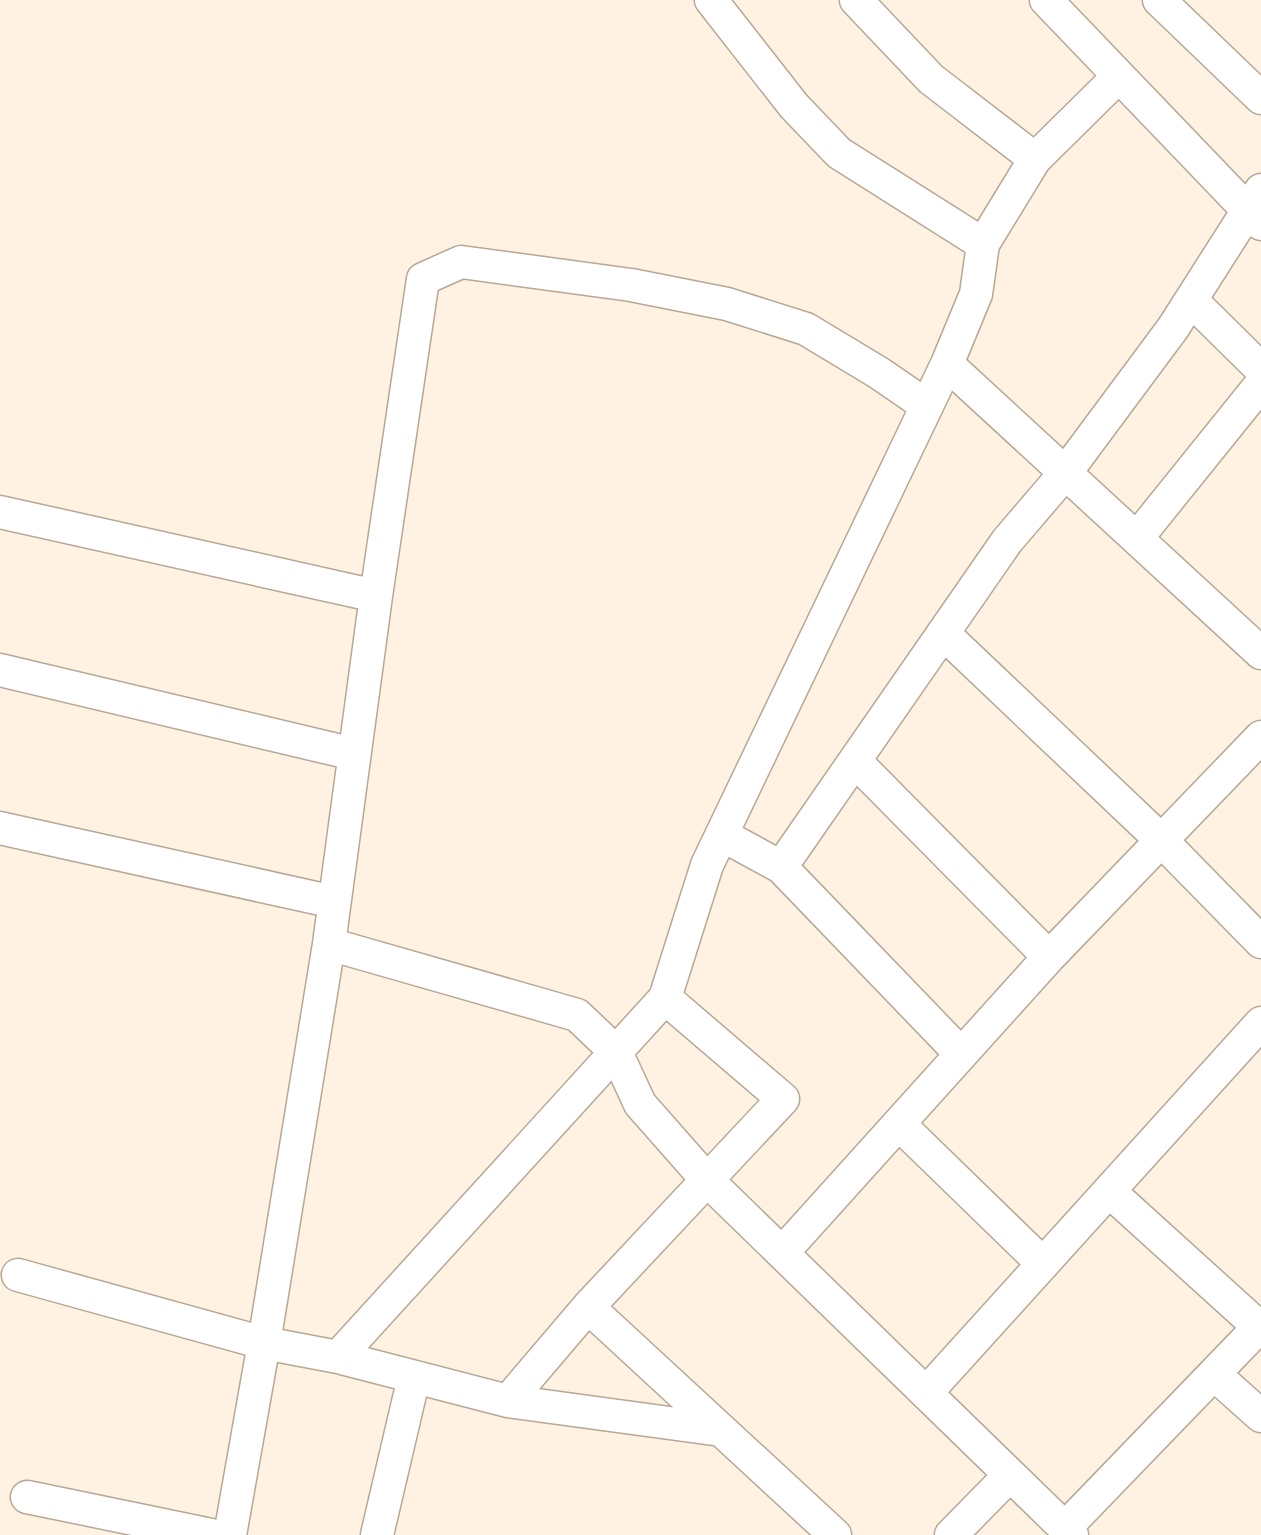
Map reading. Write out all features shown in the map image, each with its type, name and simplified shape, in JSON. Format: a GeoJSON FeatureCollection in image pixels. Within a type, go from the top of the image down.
{"type":"FeatureCollection","features":[{"type":"Feature","properties":{"kind":"street"},"geometry":{"type":"LineString","coordinates":[[711,0],[794,106],[838,153],[984,244]]}},
{"type":"Feature","properties":{"kind":"street"},"geometry":{"type":"LineString","coordinates":[[856,0],[931,79],[1035,159]]}},
{"type":"Feature","properties":{"kind":"street"},"geometry":{"type":"LineString","coordinates":[[781,867],[1007,541],[1066,472],[1257,208],[1118,77],[1045,0]]}},
{"type":"Feature","properties":{"kind":"street"},"geometry":{"type":"LineString","coordinates":[[1159,0],[1261,98]]}},
{"type":"Feature","properties":{"kind":"street"},"geometry":{"type":"LineString","coordinates":[[338,1357],[665,998],[707,865],[947,364],[976,295],[984,244],[1035,159],[1118,77]]}},
{"type":"Feature","properties":{"kind":"street"},"geometry":{"type":"LineString","coordinates":[[230,1535],[329,944],[376,596],[423,279],[461,262],[631,285],[727,304],[806,329],[927,406]]}},
{"type":"Feature","properties":{"kind":"street"},"geometry":{"type":"LineString","coordinates":[[1191,300],[1261,369]]}},
{"type":"Feature","properties":{"kind":"street"},"geometry":{"type":"LineString","coordinates":[[947,364],[1261,653]]}},
{"type":"Feature","properties":{"kind":"street"},"geometry":{"type":"LineString","coordinates":[[1137,538],[1261,384]]}},
{"type":"Feature","properties":{"kind":"street"},"geometry":{"type":"LineString","coordinates":[[0,513],[376,596]]}},
{"type":"Feature","properties":{"kind":"street"},"geometry":{"type":"LineString","coordinates":[[943,633],[1161,840],[1261,942]]}},
{"type":"Feature","properties":{"kind":"street"},"geometry":{"type":"LineString","coordinates":[[0,670],[354,754]]}},
{"type":"Feature","properties":{"kind":"street"},"geometry":{"type":"LineString","coordinates":[[782,1253],[1049,957],[1261,737]]}},
{"type":"Feature","properties":{"kind":"street"},"geometry":{"type":"LineString","coordinates":[[855,761],[1049,957]]}},
{"type":"Feature","properties":{"kind":"street"},"geometry":{"type":"LineString","coordinates":[[0,828],[334,902]]}},
{"type":"Feature","properties":{"kind":"street"},"geometry":{"type":"LineString","coordinates":[[722,835],[781,867],[961,1054]]}},
{"type":"Feature","properties":{"kind":"street"},"geometry":{"type":"LineString","coordinates":[[329,944],[577,1015],[616,1052],[640,1104],[707,1180],[1069,1531],[1260,1326],[1109,1191]]}},
{"type":"Feature","properties":{"kind":"street"},"geometry":{"type":"LineString","coordinates":[[508,1401],[588,1307],[783,1099],[665,998]]}},
{"type":"Feature","properties":{"kind":"street"},"geometry":{"type":"LineString","coordinates":[[926,1393],[1261,1023]]}},
{"type":"Feature","properties":{"kind":"street"},"geometry":{"type":"LineString","coordinates":[[899,1124],[1043,1264]]}},
{"type":"Feature","properties":{"kind":"street"},"geometry":{"type":"LineString","coordinates":[[18,1275],[264,1343],[338,1357],[508,1401],[721,1430]]}},
{"type":"Feature","properties":{"kind":"street"},"geometry":{"type":"LineString","coordinates":[[588,1307],[835,1535]]}},
{"type":"Feature","properties":{"kind":"street"},"geometry":{"type":"LineString","coordinates":[[1214,1374],[1261,1416]]}},
{"type":"Feature","properties":{"kind":"street"},"geometry":{"type":"LineString","coordinates":[[377,1535],[414,1377]]}},
{"type":"Feature","properties":{"kind":"street"},"geometry":{"type":"LineString","coordinates":[[951,1535],[1010,1475]]}},
{"type":"Feature","properties":{"kind":"street"},"geometry":{"type":"LineString","coordinates":[[27,1497],[211,1535]]}}]}
